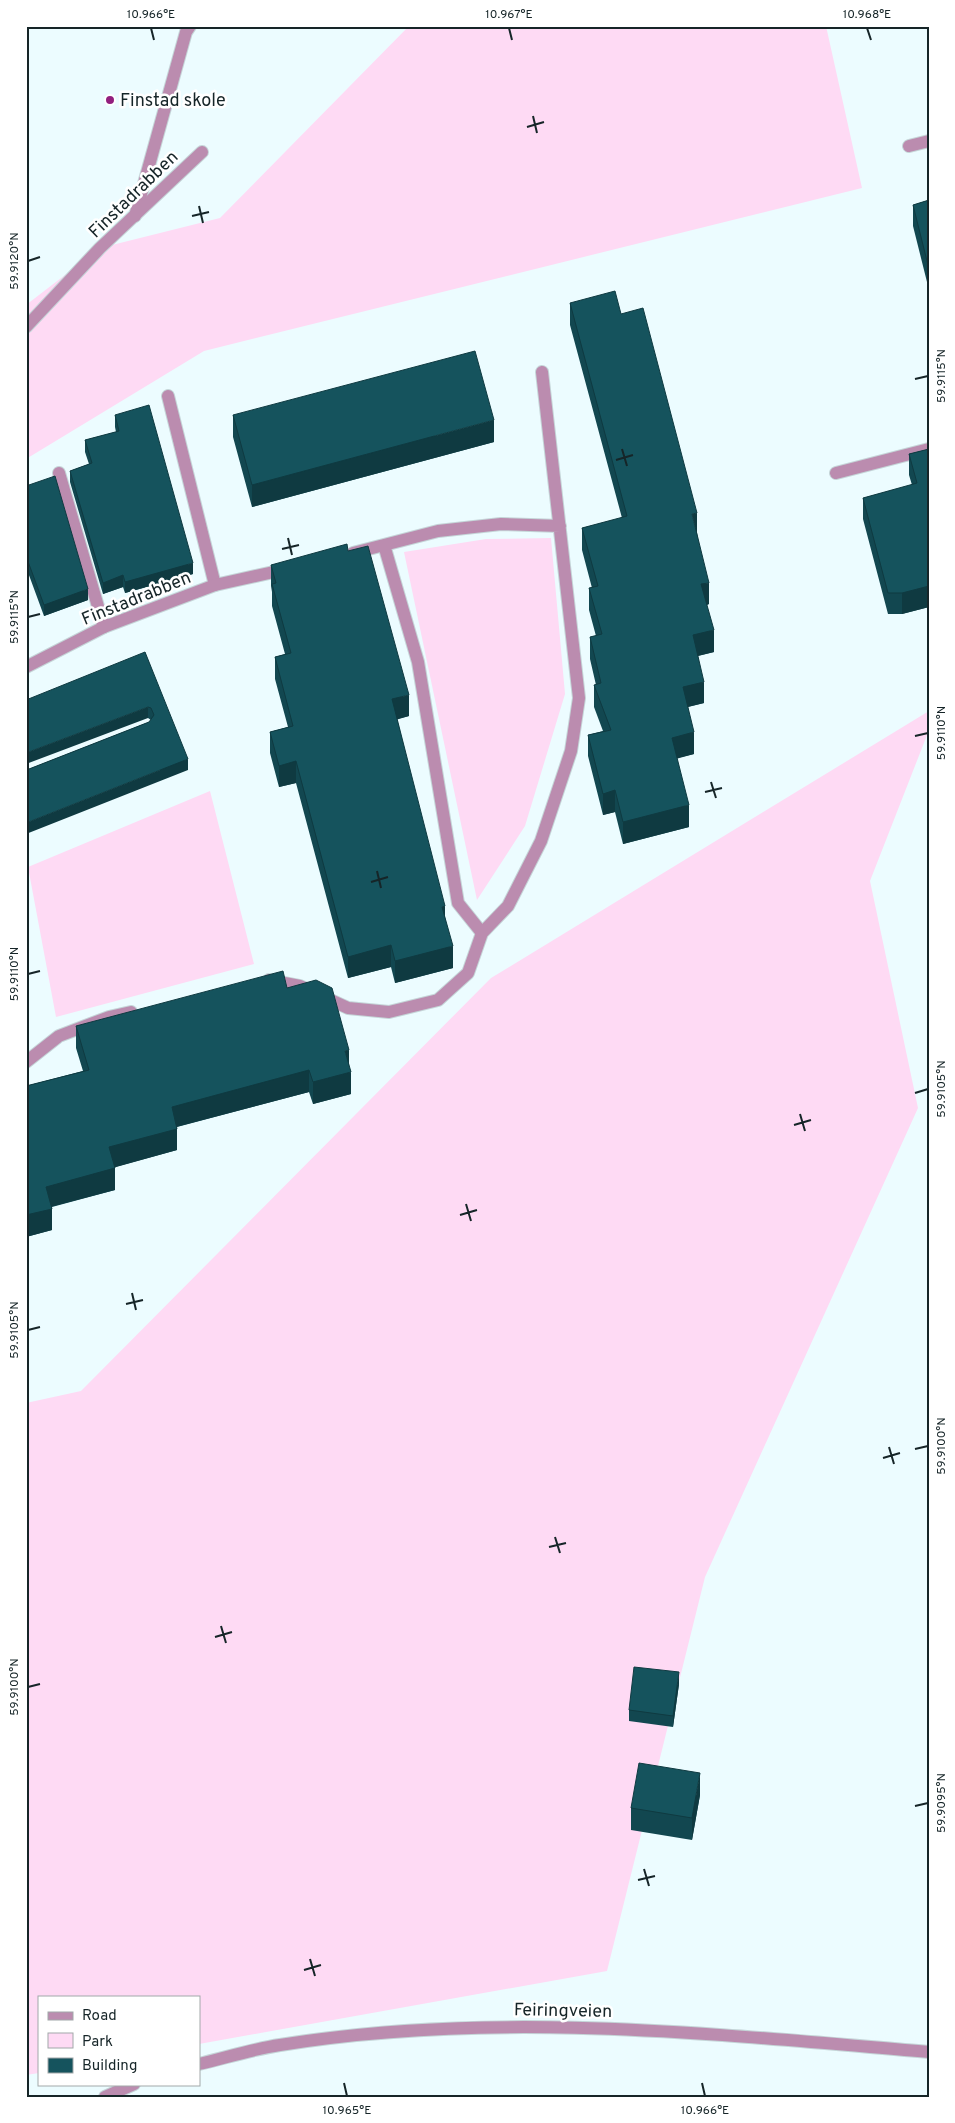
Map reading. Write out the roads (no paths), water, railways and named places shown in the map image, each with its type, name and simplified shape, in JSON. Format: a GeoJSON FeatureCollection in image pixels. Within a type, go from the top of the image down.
{"type":"FeatureCollection","features":[{"type":"Feature","properties":{"kind":"street"},"geometry":{"type":"LineString","coordinates":[[135,216],[186,32],[190,26]]}},
{"type":"Feature","properties":{"kind":"street"},"geometry":{"type":"LineString","coordinates":[[908,146],[929,142]]}},
{"type":"Feature","properties":{"kind":"street","name":"Finstadrabben"},"geometry":{"type":"LineString","coordinates":[[26,327],[100,248],[202,152]]}},
{"type":"Feature","properties":{"kind":"street"},"geometry":{"type":"LineString","coordinates":[[258,982],[267,979],[300,986],[348,1008],[388,1012],[438,1000],[468,973],[482,933],[508,906],[541,841],[570,751],[579,698],[542,372]]}},
{"type":"Feature","properties":{"kind":"street"},"geometry":{"type":"LineString","coordinates":[[168,396],[215,585]]}},
{"type":"Feature","properties":{"kind":"street"},"geometry":{"type":"LineString","coordinates":[[836,473],[929,449]]}},
{"type":"Feature","properties":{"kind":"street"},"geometry":{"type":"LineString","coordinates":[[59,473],[104,627]]}},
{"type":"Feature","properties":{"kind":"street"},"geometry":{"type":"LineString","coordinates":[[337,557],[438,531],[501,524],[560,526]]}},
{"type":"Feature","properties":{"kind":"street"},"geometry":{"type":"LineString","coordinates":[[384,545],[418,662],[458,904],[482,933]]}},
{"type":"Feature","properties":{"kind":"street","name":"Finstadrabben"},"geometry":{"type":"LineString","coordinates":[[26,667],[104,627],[215,585],[300,566]]}},
{"type":"Feature","properties":{"kind":"street"},"geometry":{"type":"LineString","coordinates":[[26,1062],[59,1036],[109,1017],[146,1009]]}},
{"type":"Feature","properties":{"kind":"street","name":"Feiringveien"},"geometry":{"type":"LineString","coordinates":[[200,2064],[279,2045],[394,2032],[530,2025],[672,2030],[929,2052]]}},
{"type":"Feature","properties":{"kind":"street"},"geometry":{"type":"LineString","coordinates":[[105,2097],[130,2086]]}},
{"type":"Feature","properties":{"kind":"place","name":"Finstad skole"},"geometry":{"type":"Point","coordinates":[110,100]}}]}
